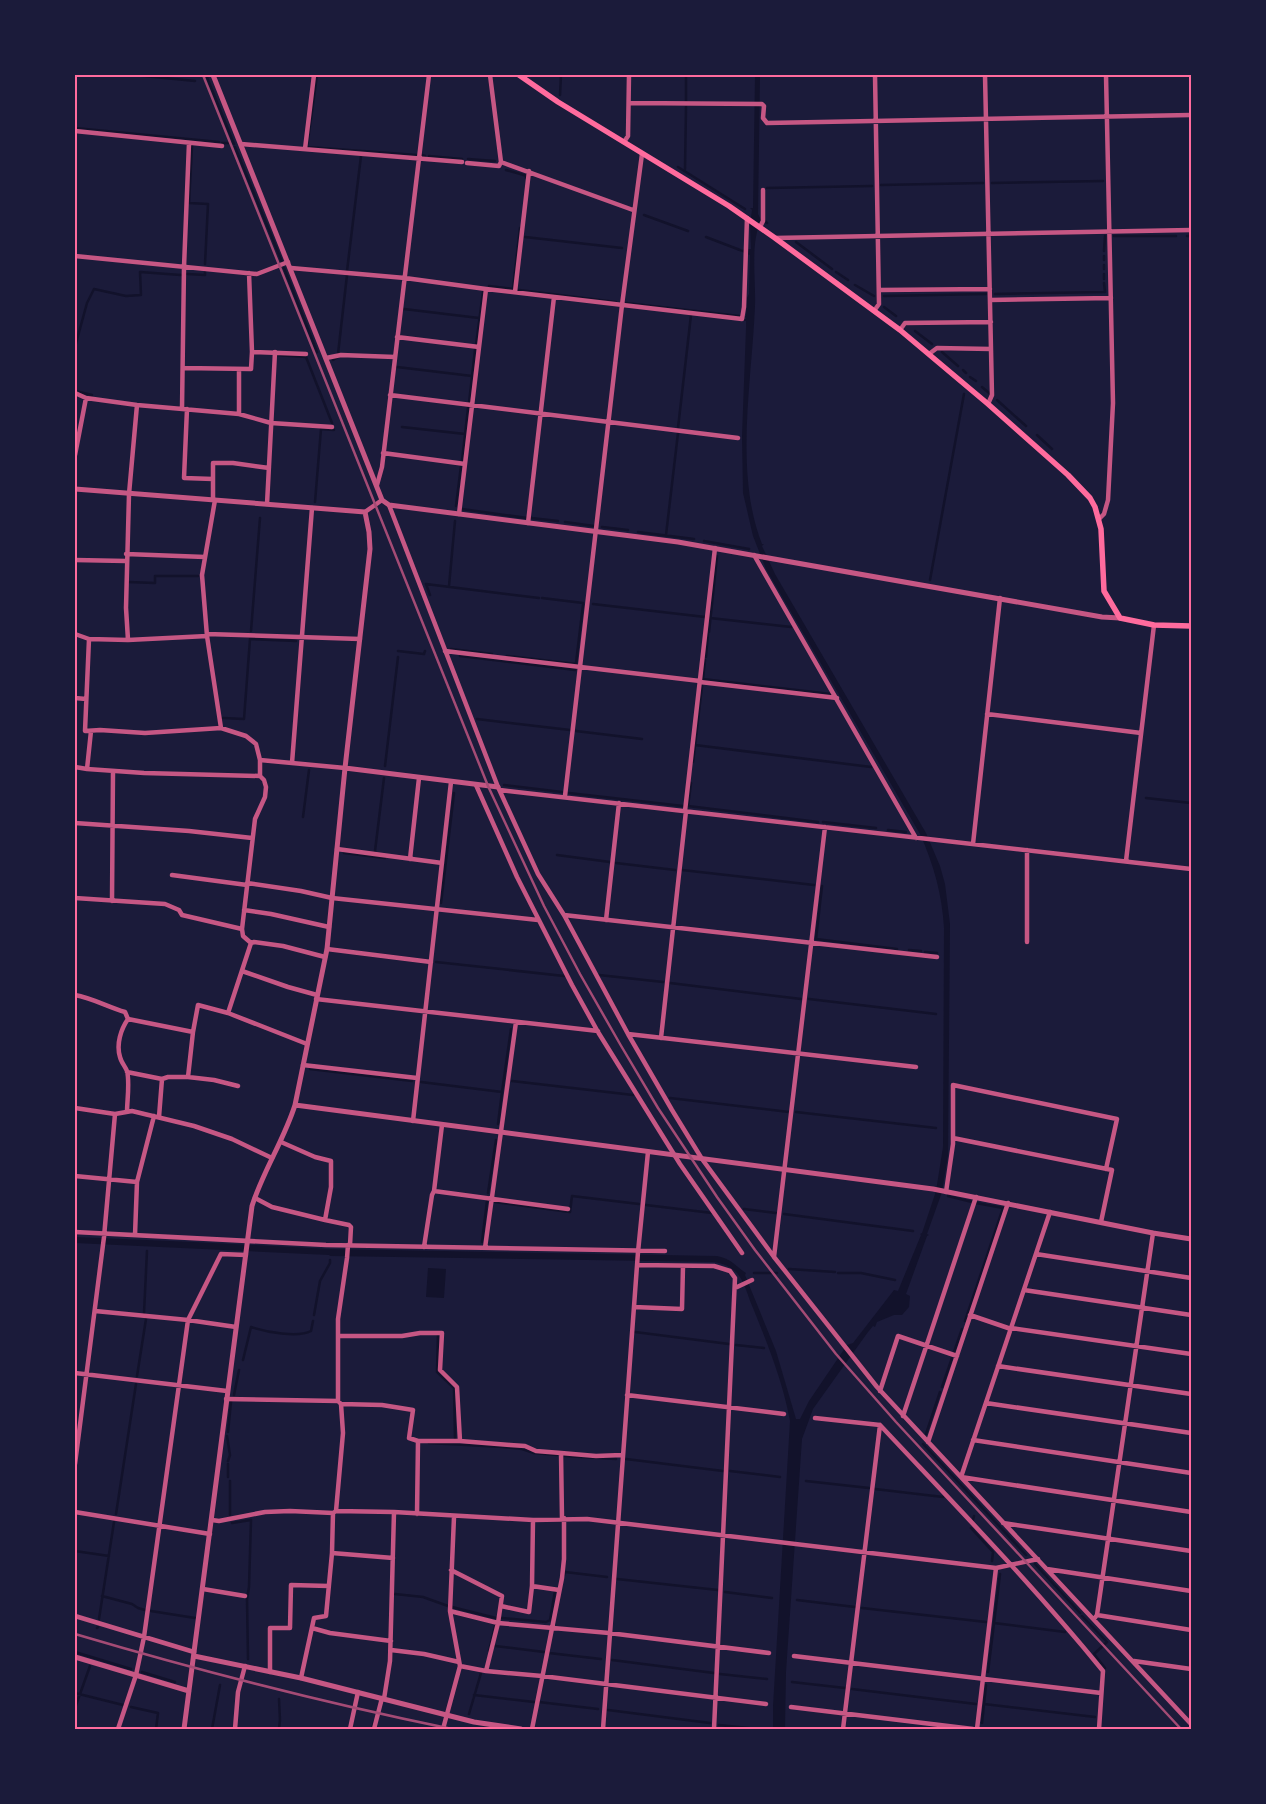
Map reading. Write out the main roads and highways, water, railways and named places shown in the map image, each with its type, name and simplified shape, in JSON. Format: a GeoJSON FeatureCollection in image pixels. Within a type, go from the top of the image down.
{"type":"FeatureCollection","features":[{"type":"Feature","properties":{"kind":"main road"},"geometry":{"type":"LineString","coordinates":[[519,75],[558,102],[749,219],[900,330],[988,404],[1068,475],[1090,498],[1099,520],[1104,591],[1120,618],[1154,625],[1191,626]]}},
{"type":"Feature","properties":{"kind":"waterway"},"geometry":{"type":"LineString","coordinates":[[134,75],[195,81]]}},
{"type":"Feature","properties":{"kind":"waterway"},"geometry":{"type":"LineString","coordinates":[[206,75],[234,144]]}},
{"type":"Feature","properties":{"kind":"waterway"},"geometry":{"type":"LineString","coordinates":[[317,75],[307,147],[417,155]]}},
{"type":"Feature","properties":{"kind":"waterway"},"geometry":{"type":"LineString","coordinates":[[560,95],[561,75]]}},
{"type":"Feature","properties":{"kind":"waterway"},"geometry":{"type":"LineString","coordinates":[[686,75],[686,102]]}},
{"type":"Feature","properties":{"kind":"waterway"},"geometry":{"type":"LineString","coordinates":[[684,171],[686,107]]}},
{"type":"Feature","properties":{"kind":"waterway"},"geometry":{"type":"LineString","coordinates":[[75,128],[219,142]]}},
{"type":"Feature","properties":{"kind":"waterway"},"geometry":{"type":"LineString","coordinates":[[222,143],[233,143]]}},
{"type":"Feature","properties":{"kind":"waterway"},"geometry":{"type":"LineString","coordinates":[[192,146],[189,203],[208,204],[205,264]]}},
{"type":"Feature","properties":{"kind":"waterway"},"geometry":{"type":"LineString","coordinates":[[235,147],[282,262]]}},
{"type":"Feature","properties":{"kind":"waterway"},"geometry":{"type":"LineString","coordinates":[[347,271],[361,156]]}},
{"type":"Feature","properties":{"kind":"waterway"},"geometry":{"type":"LineString","coordinates":[[429,156],[462,159]]}},
{"type":"Feature","properties":{"kind":"waterway"},"geometry":{"type":"LineString","coordinates":[[468,159],[495,161]]}},
{"type":"Feature","properties":{"kind":"waterway"},"geometry":{"type":"LineString","coordinates":[[678,167],[745,209]]}},
{"type":"Feature","properties":{"kind":"waterway"},"geometry":{"type":"LineString","coordinates":[[506,170],[527,176],[526,178]]}},
{"type":"Feature","properties":{"kind":"waterway"},"geometry":{"type":"LineString","coordinates":[[992,183],[1103,181]]}},
{"type":"Feature","properties":{"kind":"waterway"},"geometry":{"type":"LineString","coordinates":[[881,185],[983,183]]}},
{"type":"Feature","properties":{"kind":"waterway"},"geometry":{"type":"LineString","coordinates":[[767,188],[872,186]]}},
{"type":"Feature","properties":{"kind":"waterway"},"geometry":{"type":"LineString","coordinates":[[644,215],[688,231]]}},
{"type":"Feature","properties":{"kind":"waterway"},"geometry":{"type":"LineString","coordinates":[[513,289],[520,228]]}},
{"type":"Feature","properties":{"kind":"waterway"},"geometry":{"type":"LineString","coordinates":[[1104,251],[1105,236]]}},
{"type":"Feature","properties":{"kind":"waterway"},"geometry":{"type":"LineString","coordinates":[[1114,236],[1176,236]]}},
{"type":"Feature","properties":{"kind":"waterway"},"geometry":{"type":"LineString","coordinates":[[525,237],[622,248]]}},
{"type":"Feature","properties":{"kind":"waterway"},"geometry":{"type":"LineString","coordinates":[[706,237],[740,250]]}},
{"type":"Feature","properties":{"kind":"waterway"},"geometry":{"type":"LineString","coordinates":[[796,242],[832,269]]}},
{"type":"Feature","properties":{"kind":"waterway"},"geometry":{"type":"LineString","coordinates":[[284,268],[317,352]]}},
{"type":"Feature","properties":{"kind":"waterway"},"geometry":{"type":"LineString","coordinates":[[75,347],[87,303],[94,289],[126,296],[141,295],[140,272],[181,275]]}},
{"type":"Feature","properties":{"kind":"waterway"},"geometry":{"type":"LineString","coordinates":[[187,274],[205,275],[205,272]]}},
{"type":"Feature","properties":{"kind":"waterway"},"geometry":{"type":"LineString","coordinates":[[836,272],[848,280]]}},
{"type":"Feature","properties":{"kind":"waterway"},"geometry":{"type":"LineString","coordinates":[[1104,274],[1104,279]]}},
{"type":"Feature","properties":{"kind":"waterway"},"geometry":{"type":"LineString","coordinates":[[338,354],[347,275]]}},
{"type":"Feature","properties":{"kind":"waterway"},"geometry":{"type":"LineString","coordinates":[[995,294],[1105,292],[1104,283]]}},
{"type":"Feature","properties":{"kind":"waterway"},"geometry":{"type":"LineString","coordinates":[[855,285],[874,296]]}},
{"type":"Feature","properties":{"kind":"waterway"},"geometry":{"type":"LineString","coordinates":[[489,286],[513,289]]}},
{"type":"Feature","properties":{"kind":"waterway"},"geometry":{"type":"LineString","coordinates":[[519,290],[616,302]]}},
{"type":"Feature","properties":{"kind":"waterway"},"geometry":{"type":"LineString","coordinates":[[476,345],[483,292]]}},
{"type":"Feature","properties":{"kind":"waterway"},"geometry":{"type":"LineString","coordinates":[[884,296],[986,294]]}},
{"type":"Feature","properties":{"kind":"waterway"},"geometry":{"type":"LineString","coordinates":[[626,303],[739,316]]}},
{"type":"Feature","properties":{"kind":"waterway"},"geometry":{"type":"LineString","coordinates":[[884,307],[896,316]]}},
{"type":"Feature","properties":{"kind":"waterway"},"geometry":{"type":"LineString","coordinates":[[404,309],[479,318]]}},
{"type":"Feature","properties":{"kind":"waterway"},"geometry":{"type":"LineString","coordinates":[[678,428],[691,315]]}},
{"type":"Feature","properties":{"kind":"waterway"},"geometry":{"type":"LineString","coordinates":[[915,331],[932,344]]}},
{"type":"Feature","properties":{"kind":"waterway"},"geometry":{"type":"LineString","coordinates":[[469,403],[475,350]]}},
{"type":"Feature","properties":{"kind":"waterway"},"geometry":{"type":"LineString","coordinates":[[942,352],[958,366]]}},
{"type":"Feature","properties":{"kind":"waterway"},"geometry":{"type":"LineString","coordinates":[[277,355],[306,357],[332,423]]}},
{"type":"Feature","properties":{"kind":"waterway"},"geometry":{"type":"LineString","coordinates":[[333,360],[338,357]]}},
{"type":"Feature","properties":{"kind":"waterway"},"geometry":{"type":"LineString","coordinates":[[397,367],[472,376]]}},
{"type":"Feature","properties":{"kind":"waterway"},"geometry":{"type":"LineString","coordinates":[[963,370],[966,373]]}},
{"type":"Feature","properties":{"kind":"waterway"},"geometry":{"type":"LineString","coordinates":[[970,377],[976,381]]}},
{"type":"Feature","properties":{"kind":"waterway"},"geometry":{"type":"LineString","coordinates":[[982,387],[989,393]]}},
{"type":"Feature","properties":{"kind":"waterway"},"geometry":{"type":"LineString","coordinates":[[75,391],[92,395]]}},
{"type":"Feature","properties":{"kind":"waterway"},"geometry":{"type":"LineString","coordinates":[[930,580],[964,394]]}},
{"type":"Feature","properties":{"kind":"waterway"},"geometry":{"type":"LineString","coordinates":[[997,400],[1026,426]]}},
{"type":"Feature","properties":{"kind":"waterway"},"geometry":{"type":"LineString","coordinates":[[462,461],[468,408]]}},
{"type":"Feature","properties":{"kind":"waterway"},"geometry":{"type":"LineString","coordinates":[[402,427],[465,434]]}},
{"type":"Feature","properties":{"kind":"waterway"},"geometry":{"type":"LineString","coordinates":[[315,502],[321,429],[334,430]]}},
{"type":"Feature","properties":{"kind":"waterway"},"geometry":{"type":"LineString","coordinates":[[666,535],[678,433]]}},
{"type":"Feature","properties":{"kind":"waterway"},"geometry":{"type":"LineString","coordinates":[[1037,435],[1052,449]]}},
{"type":"Feature","properties":{"kind":"waterway"},"geometry":{"type":"LineString","coordinates":[[456,506],[461,466]]}},
{"type":"Feature","properties":{"kind":"waterway"},"geometry":{"type":"LineString","coordinates":[[462,509],[527,518]]}},
{"type":"Feature","properties":{"kind":"waterway"},"geometry":{"type":"LineString","coordinates":[[251,631],[260,518]]}},
{"type":"Feature","properties":{"kind":"waterway"},"geometry":{"type":"LineString","coordinates":[[531,518],[558,521]]}},
{"type":"Feature","properties":{"kind":"waterway"},"geometry":{"type":"LineString","coordinates":[[449,586],[455,521]]}},
{"type":"Feature","properties":{"kind":"waterway"},"geometry":{"type":"LineString","coordinates":[[565,522],[594,526]]}},
{"type":"Feature","properties":{"kind":"waterway"},"geometry":{"type":"LineString","coordinates":[[602,527],[628,530]]}},
{"type":"Feature","properties":{"kind":"waterway"},"geometry":{"type":"LineString","coordinates":[[638,532],[694,539]]}},
{"type":"Feature","properties":{"kind":"waterway"},"geometry":{"type":"LineString","coordinates":[[704,541],[749,549]]}},
{"type":"Feature","properties":{"kind":"waterway"},"geometry":{"type":"LineString","coordinates":[[709,632],[717,556]]}},
{"type":"Feature","properties":{"kind":"waterway"},"geometry":{"type":"LineString","coordinates":[[128,582],[155,583],[155,576],[198,576]]}},
{"type":"Feature","properties":{"kind":"waterway"},"geometry":{"type":"LineString","coordinates":[[430,595],[426,584],[539,598]]}},
{"type":"Feature","properties":{"kind":"waterway"},"geometry":{"type":"LineString","coordinates":[[542,598],[583,603]]}},
{"type":"Feature","properties":{"kind":"waterway"},"geometry":{"type":"LineString","coordinates":[[593,604],[705,617]]}},
{"type":"Feature","properties":{"kind":"waterway"},"geometry":{"type":"LineString","coordinates":[[576,663],[583,605]]}},
{"type":"Feature","properties":{"kind":"waterway"},"geometry":{"type":"LineString","coordinates":[[710,618],[791,627]]}},
{"type":"Feature","properties":{"kind":"waterway"},"geometry":{"type":"LineString","coordinates":[[706,657],[708,634]]}},
{"type":"Feature","properties":{"kind":"waterway"},"geometry":{"type":"LineString","coordinates":[[223,718],[244,719],[250,639],[296,641]]}},
{"type":"Feature","properties":{"kind":"waterway"},"geometry":{"type":"LineString","coordinates":[[451,649],[492,654]]}},
{"type":"Feature","properties":{"kind":"waterway"},"geometry":{"type":"LineString","coordinates":[[398,651],[424,654],[425,651]]}},
{"type":"Feature","properties":{"kind":"waterway"},"geometry":{"type":"LineString","coordinates":[[460,656],[575,670]]}},
{"type":"Feature","properties":{"kind":"waterway"},"geometry":{"type":"LineString","coordinates":[[507,656],[576,664]]}},
{"type":"Feature","properties":{"kind":"waterway"},"geometry":{"type":"LineString","coordinates":[[385,766],[398,657]]}},
{"type":"Feature","properties":{"kind":"waterway"},"geometry":{"type":"LineString","coordinates":[[703,678],[705,660]]}},
{"type":"Feature","properties":{"kind":"waterway"},"geometry":{"type":"LineString","coordinates":[[703,679],[831,694]]}},
{"type":"Feature","properties":{"kind":"waterway"},"geometry":{"type":"LineString","coordinates":[[693,762],[702,686]]}},
{"type":"Feature","properties":{"kind":"waterway"},"geometry":{"type":"LineString","coordinates":[[477,719],[570,730]]}},
{"type":"Feature","properties":{"kind":"waterway"},"geometry":{"type":"LineString","coordinates":[[576,731],[642,739]]}},
{"type":"Feature","properties":{"kind":"waterway"},"geometry":{"type":"LineString","coordinates":[[695,745],[871,767]]}},
{"type":"Feature","properties":{"kind":"waterway"},"geometry":{"type":"LineString","coordinates":[[303,817],[309,770]]}},
{"type":"Feature","properties":{"kind":"waterway"},"geometry":{"type":"LineString","coordinates":[[375,851],[384,778]]}},
{"type":"Feature","properties":{"kind":"waterway"},"geometry":{"type":"LineString","coordinates":[[691,783],[688,806],[818,822]]}},
{"type":"Feature","properties":{"kind":"waterway"},"geometry":{"type":"LineString","coordinates":[[504,785],[562,792]]}},
{"type":"Feature","properties":{"kind":"waterway"},"geometry":{"type":"LineString","coordinates":[[441,903],[454,793]]}},
{"type":"Feature","properties":{"kind":"waterway"},"geometry":{"type":"LineString","coordinates":[[569,793],[683,806]]}},
{"type":"Feature","properties":{"kind":"waterway"},"geometry":{"type":"LineString","coordinates":[[1146,798],[1191,803]]}},
{"type":"Feature","properties":{"kind":"waterway"},"geometry":{"type":"LineString","coordinates":[[823,822],[876,828]]}},
{"type":"Feature","properties":{"kind":"waterway"},"geometry":{"type":"LineString","coordinates":[[888,830],[906,832]]}},
{"type":"Feature","properties":{"kind":"waterway"},"geometry":{"type":"LineString","coordinates":[[344,853],[385,858]]}},
{"type":"Feature","properties":{"kind":"waterway"},"geometry":{"type":"LineString","coordinates":[[557,855],[610,862]]}},
{"type":"Feature","properties":{"kind":"waterway"},"geometry":{"type":"LineString","coordinates":[[616,863],[675,870]]}},
{"type":"Feature","properties":{"kind":"waterway"},"geometry":{"type":"LineString","coordinates":[[682,870],[814,885]]}},
{"type":"Feature","properties":{"kind":"waterway"},"geometry":{"type":"LineString","coordinates":[[822,886],[816,939],[897,949]]}},
{"type":"Feature","properties":{"kind":"waterway"},"geometry":{"type":"LineString","coordinates":[[909,950],[921,951]]}},
{"type":"Feature","properties":{"kind":"waterway"},"geometry":{"type":"LineString","coordinates":[[925,952],[937,953]]}},
{"type":"Feature","properties":{"kind":"waterway"},"geometry":{"type":"LineString","coordinates":[[436,962],[564,976]]}},
{"type":"Feature","properties":{"kind":"waterway"},"geometry":{"type":"LineString","coordinates":[[599,975],[663,982]]}},
{"type":"Feature","properties":{"kind":"waterway"},"geometry":{"type":"LineString","coordinates":[[670,983],[801,999]]}},
{"type":"Feature","properties":{"kind":"waterway"},"geometry":{"type":"LineString","coordinates":[[809,999],[936,1014]]}},
{"type":"Feature","properties":{"kind":"waterway"},"geometry":{"type":"LineString","coordinates":[[502,1092],[511,1029]]}},
{"type":"Feature","properties":{"kind":"waterway"},"geometry":{"type":"LineString","coordinates":[[310,1069],[412,1081]]}},
{"type":"Feature","properties":{"kind":"waterway"},"geometry":{"type":"LineString","coordinates":[[512,1081],[633,1095]]}},
{"type":"Feature","properties":{"kind":"waterway"},"geometry":{"type":"LineString","coordinates":[[421,1082],[502,1092],[498,1124]]}},
{"type":"Feature","properties":{"kind":"waterway"},"geometry":{"type":"LineString","coordinates":[[670,1098],[789,1112]]}},
{"type":"Feature","properties":{"kind":"waterway"},"geometry":{"type":"LineString","coordinates":[[796,1112],[936,1128]]}},
{"type":"Feature","properties":{"kind":"waterway"},"geometry":{"type":"LineString","coordinates":[[488,1193],[496,1140]]}},
{"type":"Feature","properties":{"kind":"waterway"},"geometry":{"type":"LineString","coordinates":[[495,1202],[570,1212],[572,1196],[639,1204]]}},
{"type":"Feature","properties":{"kind":"waterway"},"geometry":{"type":"LineString","coordinates":[[948,1196],[972,1202]]}},
{"type":"Feature","properties":{"kind":"waterway"},"geometry":{"type":"LineString","coordinates":[[482,1242],[487,1201]]}},
{"type":"Feature","properties":{"kind":"waterway"},"geometry":{"type":"LineString","coordinates":[[965,1321],[1003,1208],[976,1203]]}},
{"type":"Feature","properties":{"kind":"waterway"},"geometry":{"type":"LineString","coordinates":[[646,1205],[712,1213]]}},
{"type":"Feature","properties":{"kind":"waterway"},"geometry":{"type":"LineString","coordinates":[[744,1209],[776,1213]]}},
{"type":"Feature","properties":{"kind":"waterway"},"geometry":{"type":"LineString","coordinates":[[784,1214],[913,1231]]}},
{"type":"Feature","properties":{"kind":"waterway"},"geometry":{"type":"LineString","coordinates":[[144,1313],[147,1251]]}},
{"type":"Feature","properties":{"kind":"waterway"},"geometry":{"type":"LineString","coordinates":[[314,1315],[320,1281],[330,1260]]}},
{"type":"Feature","properties":{"kind":"waterway"},"geometry":{"type":"LineString","coordinates":[[789,1269],[835,1272]]}},
{"type":"Feature","properties":{"kind":"waterway"},"geometry":{"type":"LineString","coordinates":[[754,1273],[777,1273]]}},
{"type":"Feature","properties":{"kind":"waterway"},"geometry":{"type":"LineString","coordinates":[[838,1273],[861,1273],[895,1280]]}},
{"type":"Feature","properties":{"kind":"waterway"},"geometry":{"type":"LineString","coordinates":[[137,1376],[146,1319]]}},
{"type":"Feature","properties":{"kind":"waterway"},"geometry":{"type":"LineString","coordinates":[[243,1360],[251,1327],[265,1331],[298,1334],[311,1331],[313,1321]]}},
{"type":"Feature","properties":{"kind":"waterway"},"geometry":{"type":"LineString","coordinates":[[954,1352],[962,1329]]}},
{"type":"Feature","properties":{"kind":"waterway"},"geometry":{"type":"LineString","coordinates":[[635,1332],[729,1344]]}},
{"type":"Feature","properties":{"kind":"waterway"},"geometry":{"type":"LineString","coordinates":[[438,1335],[437,1372],[454,1388],[455,1438]]}},
{"type":"Feature","properties":{"kind":"waterway"},"geometry":{"type":"LineString","coordinates":[[736,1345],[764,1348]]}},
{"type":"Feature","properties":{"kind":"waterway"},"geometry":{"type":"LineString","coordinates":[[942,1387],[952,1358]]}},
{"type":"Feature","properties":{"kind":"waterway"},"geometry":{"type":"LineString","coordinates":[[234,1395],[239,1370]]}},
{"type":"Feature","properties":{"kind":"waterway"},"geometry":{"type":"LineString","coordinates":[[116,1514],[136,1384]]}},
{"type":"Feature","properties":{"kind":"waterway"},"geometry":{"type":"LineString","coordinates":[[926,1434],[940,1392]]}},
{"type":"Feature","properties":{"kind":"waterway"},"geometry":{"type":"LineString","coordinates":[[228,1432],[231,1402]]}},
{"type":"Feature","properties":{"kind":"waterway"},"geometry":{"type":"LineString","coordinates":[[227,1436],[230,1455],[228,1461]]}},
{"type":"Feature","properties":{"kind":"waterway"},"geometry":{"type":"LineString","coordinates":[[429,1443],[503,1447],[557,1455]]}},
{"type":"Feature","properties":{"kind":"waterway"},"geometry":{"type":"LineString","coordinates":[[923,1444],[1026,1555]]}},
{"type":"Feature","properties":{"kind":"waterway"},"geometry":{"type":"LineString","coordinates":[[565,1456],[616,1459]]}},
{"type":"Feature","properties":{"kind":"waterway"},"geometry":{"type":"LineString","coordinates":[[626,1459],[723,1471]]}},
{"type":"Feature","properties":{"kind":"waterway"},"geometry":{"type":"LineString","coordinates":[[228,1464],[228,1477]]}},
{"type":"Feature","properties":{"kind":"waterway"},"geometry":{"type":"LineString","coordinates":[[730,1471],[780,1477]]}},
{"type":"Feature","properties":{"kind":"waterway"},"geometry":{"type":"LineString","coordinates":[[230,1481],[230,1515]]}},
{"type":"Feature","properties":{"kind":"waterway"},"geometry":{"type":"LineString","coordinates":[[806,1481],[869,1488]]}},
{"type":"Feature","properties":{"kind":"waterway"},"geometry":{"type":"LineString","coordinates":[[875,1489],[943,1497]]}},
{"type":"Feature","properties":{"kind":"waterway"},"geometry":{"type":"LineString","coordinates":[[973,1520],[974,1516]]}},
{"type":"Feature","properties":{"kind":"waterway"},"geometry":{"type":"LineString","coordinates":[[232,1523],[251,1520],[247,1599],[248,1659]]}},
{"type":"Feature","properties":{"kind":"waterway"},"geometry":{"type":"LineString","coordinates":[[99,1619],[114,1522]]}},
{"type":"Feature","properties":{"kind":"waterway"},"geometry":{"type":"LineString","coordinates":[[971,1528],[993,1552],[992,1561]]}},
{"type":"Feature","properties":{"kind":"waterway"},"geometry":{"type":"LineString","coordinates":[[75,1551],[109,1556]]}},
{"type":"Feature","properties":{"kind":"waterway"},"geometry":{"type":"LineString","coordinates":[[1035,1564],[1080,1613]]}},
{"type":"Feature","properties":{"kind":"waterway"},"geometry":{"type":"LineString","coordinates":[[564,1575],[565,1572],[607,1577]]}},
{"type":"Feature","properties":{"kind":"waterway"},"geometry":{"type":"LineString","coordinates":[[988,1672],[1000,1574]]}},
{"type":"Feature","properties":{"kind":"waterway"},"geometry":{"type":"LineString","coordinates":[[617,1579],[718,1590]]}},
{"type":"Feature","properties":{"kind":"waterway"},"geometry":{"type":"LineString","coordinates":[[502,1618],[546,1622],[550,1620],[555,1591]]}},
{"type":"Feature","properties":{"kind":"waterway"},"geometry":{"type":"LineString","coordinates":[[725,1592],[772,1598]]}},
{"type":"Feature","properties":{"kind":"waterway"},"geometry":{"type":"LineString","coordinates":[[395,1594],[423,1597],[448,1606]]}},
{"type":"Feature","properties":{"kind":"waterway"},"geometry":{"type":"LineString","coordinates":[[102,1596],[132,1604],[145,1610]]}},
{"type":"Feature","properties":{"kind":"waterway"},"geometry":{"type":"LineString","coordinates":[[797,1600],[855,1607]]}},
{"type":"Feature","properties":{"kind":"waterway"},"geometry":{"type":"LineString","coordinates":[[452,1607],[496,1618]]}},
{"type":"Feature","properties":{"kind":"waterway"},"geometry":{"type":"LineString","coordinates":[[862,1608],[986,1622]]}},
{"type":"Feature","properties":{"kind":"waterway"},"geometry":{"type":"LineString","coordinates":[[151,1611],[195,1618]]}},
{"type":"Feature","properties":{"kind":"waterway"},"geometry":{"type":"LineString","coordinates":[[1082,1616],[1107,1642],[1094,1654],[1105,1668]]}},
{"type":"Feature","properties":{"kind":"waterway"},"geometry":{"type":"LineString","coordinates":[[994,1623],[1065,1632]]}},
{"type":"Feature","properties":{"kind":"waterway"},"geometry":{"type":"LineString","coordinates":[[489,1651],[495,1626]]}},
{"type":"Feature","properties":{"kind":"waterway"},"geometry":{"type":"LineString","coordinates":[[495,1646],[544,1652]]}},
{"type":"Feature","properties":{"kind":"waterway"},"geometry":{"type":"LineString","coordinates":[[75,1652],[131,1669]]}},
{"type":"Feature","properties":{"kind":"waterway"},"geometry":{"type":"LineString","coordinates":[[549,1653],[601,1659]]}},
{"type":"Feature","properties":{"kind":"waterway"},"geometry":{"type":"LineString","coordinates":[[612,1660],[714,1673]]}},
{"type":"Feature","properties":{"kind":"waterway"},"geometry":{"type":"LineString","coordinates":[[75,1708],[90,1666]]}},
{"type":"Feature","properties":{"kind":"waterway"},"geometry":{"type":"LineString","coordinates":[[142,1672],[175,1682]]}},
{"type":"Feature","properties":{"kind":"waterway"},"geometry":{"type":"LineString","coordinates":[[469,1714],[481,1673]]}},
{"type":"Feature","properties":{"kind":"waterway"},"geometry":{"type":"LineString","coordinates":[[720,1674],[767,1679]]}},
{"type":"Feature","properties":{"kind":"waterway"},"geometry":{"type":"LineString","coordinates":[[792,1682],[845,1688]]}},
{"type":"Feature","properties":{"kind":"waterway"},"geometry":{"type":"LineString","coordinates":[[212,1729],[220,1685]]}},
{"type":"Feature","properties":{"kind":"waterway"},"geometry":{"type":"LineString","coordinates":[[982,1723],[986,1685]]}},
{"type":"Feature","properties":{"kind":"waterway"},"geometry":{"type":"LineString","coordinates":[[852,1689],[976,1704]]}},
{"type":"Feature","properties":{"kind":"waterway"},"geometry":{"type":"LineString","coordinates":[[75,1693],[123,1705]]}},
{"type":"Feature","properties":{"kind":"waterway"},"geometry":{"type":"LineString","coordinates":[[474,1695],[534,1702]]}},
{"type":"Feature","properties":{"kind":"waterway"},"geometry":{"type":"LineString","coordinates":[[279,1699],[279,1729]]}},
{"type":"Feature","properties":{"kind":"waterway"},"geometry":{"type":"LineString","coordinates":[[539,1702],[598,1709]]}},
{"type":"Feature","properties":{"kind":"waterway"},"geometry":{"type":"LineString","coordinates":[[984,1704],[1095,1717]]}},
{"type":"Feature","properties":{"kind":"waterway"},"geometry":{"type":"LineString","coordinates":[[131,1707],[158,1713],[156,1729]]}},
{"type":"Feature","properties":{"kind":"waterway"},"geometry":{"type":"LineString","coordinates":[[608,1710],[710,1723]]}},
{"type":"Feature","properties":{"kind":"waterway"},"geometry":{"type":"LineString","coordinates":[[372,1729],[374,1722]]}},
{"type":"Feature","properties":{"kind":"waterway"},"geometry":{"type":"LineString","coordinates":[[719,1725],[758,1729]]}},
{"type":"Feature","properties":{"kind":"railway"},"geometry":{"type":"LineString","coordinates":[[203,75],[488,786],[544,906],[620,1044],[658,1108],[717,1197],[755,1250],[836,1354],[896,1422],[1181,1729]]}},
{"type":"Feature","properties":{"kind":"railway"},"geometry":{"type":"LineString","coordinates":[[75,1634],[263,1686],[452,1729]]}}]}
